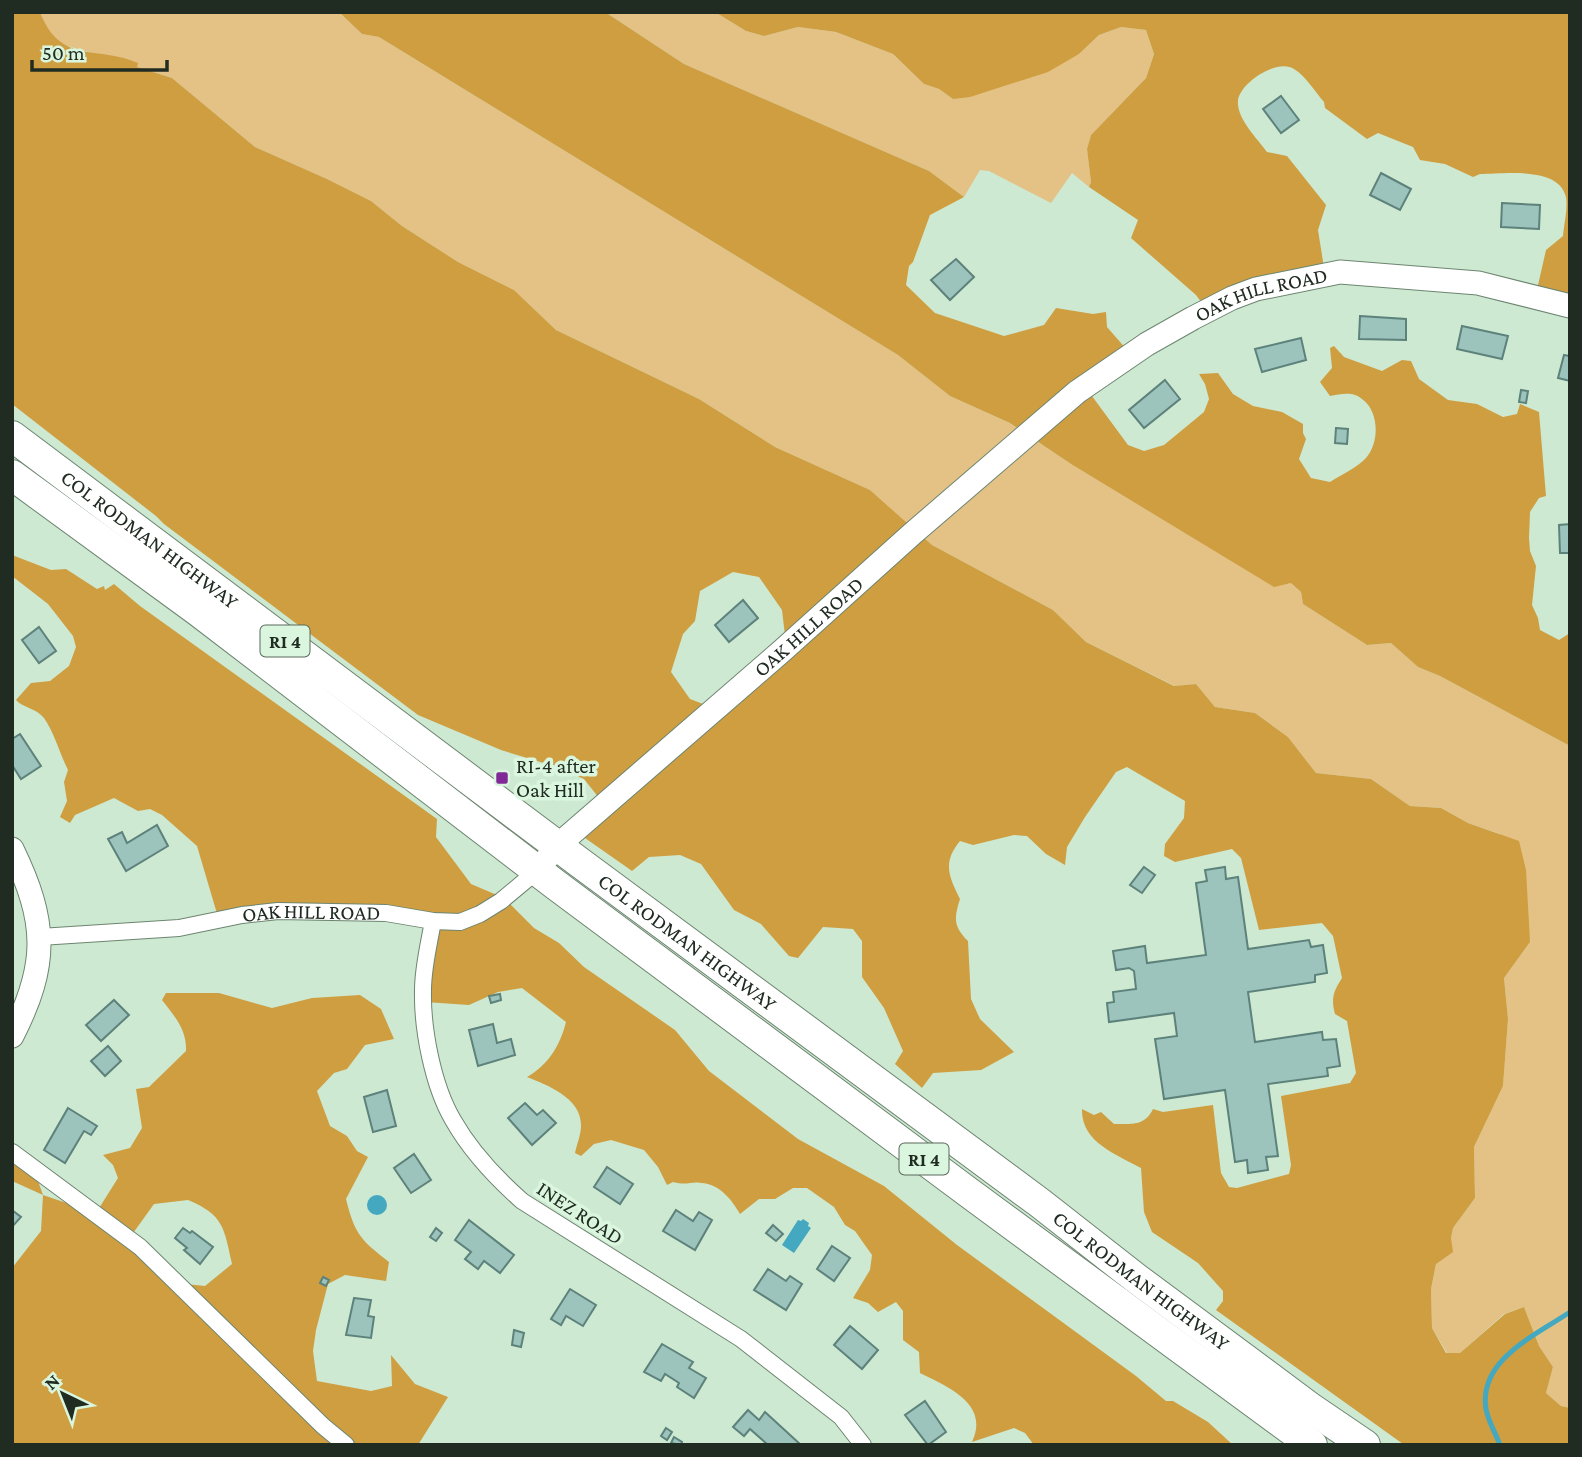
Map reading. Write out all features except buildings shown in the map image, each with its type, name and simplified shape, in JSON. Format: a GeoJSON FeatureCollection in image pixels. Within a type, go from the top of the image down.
{"type":"FeatureCollection","features":[{"type":"Feature","properties":{"kind":"highway","name":"COL RODMAN HIGHWAY"},"geometry":{"type":"LineString","coordinates":[[12,436],[888,1093],[1040,1203],[1137,1279],[1365,1445]]}},
{"type":"Feature","properties":{"kind":"highway","name":"COL RODMAN HIGHWAY"},"geometry":{"type":"LineString","coordinates":[[12,475],[198,611],[537,870],[994,1211],[1312,1445]]}},
{"type":"Feature","properties":{"kind":"street","name":"OAK HILL ROAD"},"geometry":{"type":"LineString","coordinates":[[40,937],[179,928],[242,915],[278,911],[386,913],[433,921],[460,922],[480,914],[510,894],[537,870],[557,846],[1077,392],[1147,344],[1193,318],[1256,289],[1340,272],[1478,283],[1570,306]]}},
{"type":"Feature","properties":{"kind":"street"},"geometry":{"type":"LineString","coordinates":[[12,849],[33,896],[40,937],[40,957],[35,980],[12,1036]]}},
{"type":"Feature","properties":{"kind":"street","name":"INEZ ROAD"},"geometry":{"type":"LineString","coordinates":[[433,921],[423,991],[430,1054],[453,1121],[497,1178],[522,1201],[741,1339],[841,1417],[863,1445]]}},
{"type":"Feature","properties":{"kind":"street"},"geometry":{"type":"LineString","coordinates":[[12,1152],[139,1247],[323,1426],[346,1445]]}},
{"type":"Feature","properties":{"kind":"shaded area"},"geometry":{"type":"Polygon","coordinates":[[[12,12],[40,12],[48,29],[69,47],[123,58],[138,63],[137,67],[172,78],[255,147],[371,201],[402,226],[458,262],[514,290],[556,330],[699,399],[775,447],[870,490],[932,545],[1053,610],[1086,642],[1174,686],[1196,684],[1215,707],[1255,713],[1288,737],[1316,773],[1371,779],[1410,806],[1441,808],[1468,823],[1519,841],[1526,870],[1530,942],[1504,978],[1508,1019],[1503,1086],[1474,1147],[1475,1198],[1453,1228],[1453,1252],[1436,1264],[1431,1289],[1432,1328],[1446,1353],[1460,1353],[1505,1314],[1524,1307],[1539,1346],[1553,1367],[1546,1393],[1561,1406],[1570,1408],[1570,1445],[1403,1444],[1216,1310],[1223,1301],[1223,1291],[1198,1263],[1152,1232],[1144,1212],[1141,1168],[1102,1146],[1087,1130],[1082,1109],[1094,1115],[1101,1112],[1114,1124],[1127,1124],[1146,1119],[1153,1109],[1163,1112],[1213,1105],[1221,1173],[1229,1187],[1237,1188],[1289,1174],[1291,1165],[1281,1096],[1350,1083],[1356,1073],[1347,1021],[1335,1014],[1334,1009],[1334,996],[1342,978],[1333,936],[1322,923],[1259,930],[1241,858],[1232,849],[1175,862],[1164,856],[1165,844],[1184,818],[1185,801],[1127,767],[1116,772],[1085,817],[1067,847],[1065,865],[1046,854],[1027,836],[1014,835],[973,845],[960,841],[951,856],[949,870],[960,899],[957,926],[968,941],[971,999],[980,1019],[1014,1052],[981,1070],[933,1073],[922,1088],[895,1064],[903,1051],[884,1008],[862,977],[862,941],[853,929],[823,927],[798,958],[789,956],[761,924],[734,910],[701,864],[680,855],[649,857],[632,871],[575,831],[603,803],[584,779],[560,768],[501,750],[418,715],[164,524],[12,404],[12,12]],[[733,572],[700,591],[695,621],[683,634],[671,672],[690,699],[711,707],[786,644],[782,610],[759,577],[733,572]]]}},
{"type":"Feature","properties":{"kind":"shaded area"},"geometry":{"type":"Polygon","coordinates":[[[40,12],[339,12],[362,34],[379,37],[898,355],[950,396],[1010,423],[1071,464],[1274,586],[1291,583],[1301,592],[1303,604],[1367,645],[1391,643],[1418,667],[1440,676],[1570,746],[1570,1408],[1561,1406],[1546,1393],[1553,1367],[1539,1346],[1524,1307],[1504,1314],[1460,1353],[1447,1353],[1432,1328],[1431,1289],[1436,1264],[1451,1238],[1453,1228],[1475,1198],[1474,1147],[1503,1086],[1508,1019],[1504,978],[1530,942],[1500,834],[1468,823],[1441,808],[1410,806],[1371,779],[1316,773],[1288,737],[1255,713],[1215,707],[1196,684],[1175,686],[1086,642],[1053,610],[932,545],[870,490],[775,447],[699,399],[556,330],[514,290],[458,262],[402,226],[371,201],[255,147],[172,78],[137,67],[128,59],[102,56],[61,44],[46,28],[40,12]]]}},
{"type":"Feature","properties":{"kind":"shaded area"},"geometry":{"type":"Polygon","coordinates":[[[339,12],[605,12],[684,64],[929,171],[964,197],[930,215],[913,262],[909,266],[906,285],[935,313],[1004,336],[1044,325],[1056,308],[1093,314],[1106,312],[1107,327],[1134,358],[1089,392],[1128,445],[1144,451],[1164,445],[1204,412],[1209,399],[1199,374],[1218,373],[1233,394],[1253,406],[1282,412],[1303,424],[1306,439],[1299,459],[1311,478],[1330,482],[1366,458],[1374,444],[1376,427],[1372,411],[1362,399],[1351,394],[1330,396],[1320,382],[1332,368],[1330,348],[1334,346],[1344,357],[1382,371],[1402,360],[1411,361],[1419,379],[1448,400],[1477,404],[1503,417],[1517,414],[1520,404],[1539,412],[1546,496],[1539,498],[1530,512],[1530,551],[1536,566],[1532,605],[1540,630],[1559,640],[1570,633],[1570,746],[1440,676],[1418,667],[1391,643],[1367,645],[1303,604],[1301,592],[1291,583],[1274,587],[1071,464],[1010,423],[950,396],[898,355],[379,37],[362,34],[339,12]]]}},
{"type":"Feature","properties":{"kind":"shaded area"},"geometry":{"type":"Polygon","coordinates":[[[605,12],[715,12],[746,31],[764,36],[798,27],[836,32],[893,54],[924,84],[939,89],[953,99],[1079,54],[1099,35],[1121,27],[1146,30],[1154,54],[1146,78],[1091,135],[1087,149],[1091,182],[1089,187],[1072,173],[1051,203],[989,171],[980,170],[964,197],[929,171],[684,64],[605,12]]]}},
{"type":"Feature","properties":{"kind":"shaded area"},"geometry":{"type":"Polygon","coordinates":[[[715,12],[1570,12],[1570,307],[1536,294],[1546,250],[1563,236],[1566,197],[1561,187],[1553,180],[1516,173],[1480,174],[1473,177],[1445,164],[1420,160],[1413,147],[1378,133],[1367,139],[1325,108],[1324,102],[1306,80],[1287,66],[1270,69],[1253,79],[1241,93],[1238,107],[1248,128],[1267,152],[1287,156],[1326,205],[1318,230],[1325,274],[1209,313],[1196,295],[1131,238],[1138,220],[1089,187],[1091,182],[1087,149],[1091,135],[1146,78],[1154,54],[1146,30],[1121,27],[1099,35],[1079,54],[1048,72],[970,97],[953,99],[939,89],[924,84],[893,54],[836,32],[798,27],[764,36],[746,31],[715,12]]]}},
{"type":"Feature","properties":{"kind":"shaded area"},"geometry":{"type":"Polygon","coordinates":[[[12,555],[51,570],[66,569],[97,589],[104,586],[105,590],[114,584],[140,606],[437,819],[436,837],[471,884],[504,898],[534,928],[559,943],[584,967],[675,1030],[709,1071],[798,1139],[884,1186],[957,1245],[1166,1401],[1173,1401],[1208,1422],[1233,1445],[1034,1445],[1025,1433],[1014,1428],[972,1442],[976,1429],[971,1407],[954,1391],[920,1373],[919,1352],[903,1340],[903,1311],[896,1302],[878,1312],[868,1303],[853,1298],[870,1270],[872,1255],[855,1231],[845,1225],[834,1207],[807,1188],[793,1188],[775,1199],[759,1199],[740,1214],[729,1198],[714,1186],[673,1182],[667,1185],[658,1167],[644,1150],[611,1140],[594,1144],[581,1156],[575,1153],[581,1126],[576,1108],[562,1094],[527,1077],[541,1067],[552,1054],[566,1022],[522,988],[498,992],[469,1005],[425,1002],[427,919],[218,917],[197,846],[162,815],[150,809],[138,811],[114,798],[75,815],[70,823],[60,817],[67,801],[64,782],[68,770],[44,718],[16,700],[31,683],[50,681],[69,666],[76,647],[73,636],[48,604],[12,576],[12,555]]]}},
{"type":"Feature","properties":{"kind":"shaded area"},"geometry":{"type":"Polygon","coordinates":[[[166,993],[219,993],[272,1008],[312,998],[360,995],[381,1009],[394,1039],[365,1045],[347,1069],[334,1073],[317,1091],[330,1126],[347,1136],[357,1151],[368,1157],[346,1199],[360,1236],[389,1262],[386,1281],[345,1275],[328,1284],[313,1351],[317,1381],[371,1391],[392,1386],[391,1355],[415,1384],[448,1397],[418,1445],[12,1445],[12,1268],[41,1231],[43,1195],[96,1213],[118,1178],[113,1165],[103,1155],[130,1148],[142,1128],[136,1089],[149,1087],[186,1051],[182,1029],[162,1000],[166,993]],[[188,1200],[154,1204],[131,1236],[176,1283],[205,1286],[232,1264],[220,1224],[216,1217],[188,1200]]]}},
{"type":"Feature","properties":{"kind":"shaded area"},"geometry":{"type":"Polygon","coordinates":[[[12,1152],[33,1167],[43,1195],[12,1181],[12,1152]]]}},
{"type":"Feature","properties":{"kind":"water"},"geometry":{"type":"Polygon","coordinates":[[[377,1195],[384,1198],[387,1205],[384,1212],[377,1215],[370,1212],[367,1205],[370,1198],[377,1195]]]}},
{"type":"Feature","properties":{"kind":"water"},"geometry":{"type":"Polygon","coordinates":[[[803,1219],[811,1228],[794,1253],[782,1245],[798,1220],[803,1219]]]}},
{"type":"Feature","properties":{"kind":"waterway"},"geometry":{"type":"LineString","coordinates":[[1500,1445],[1486,1409],[1486,1392],[1491,1376],[1512,1351],[1570,1312]]}},
{"type":"Feature","properties":{"kind":"place","name":"RI-4 after Oak Hill"},"geometry":{"type":"Point","coordinates":[502,778]}}]}
